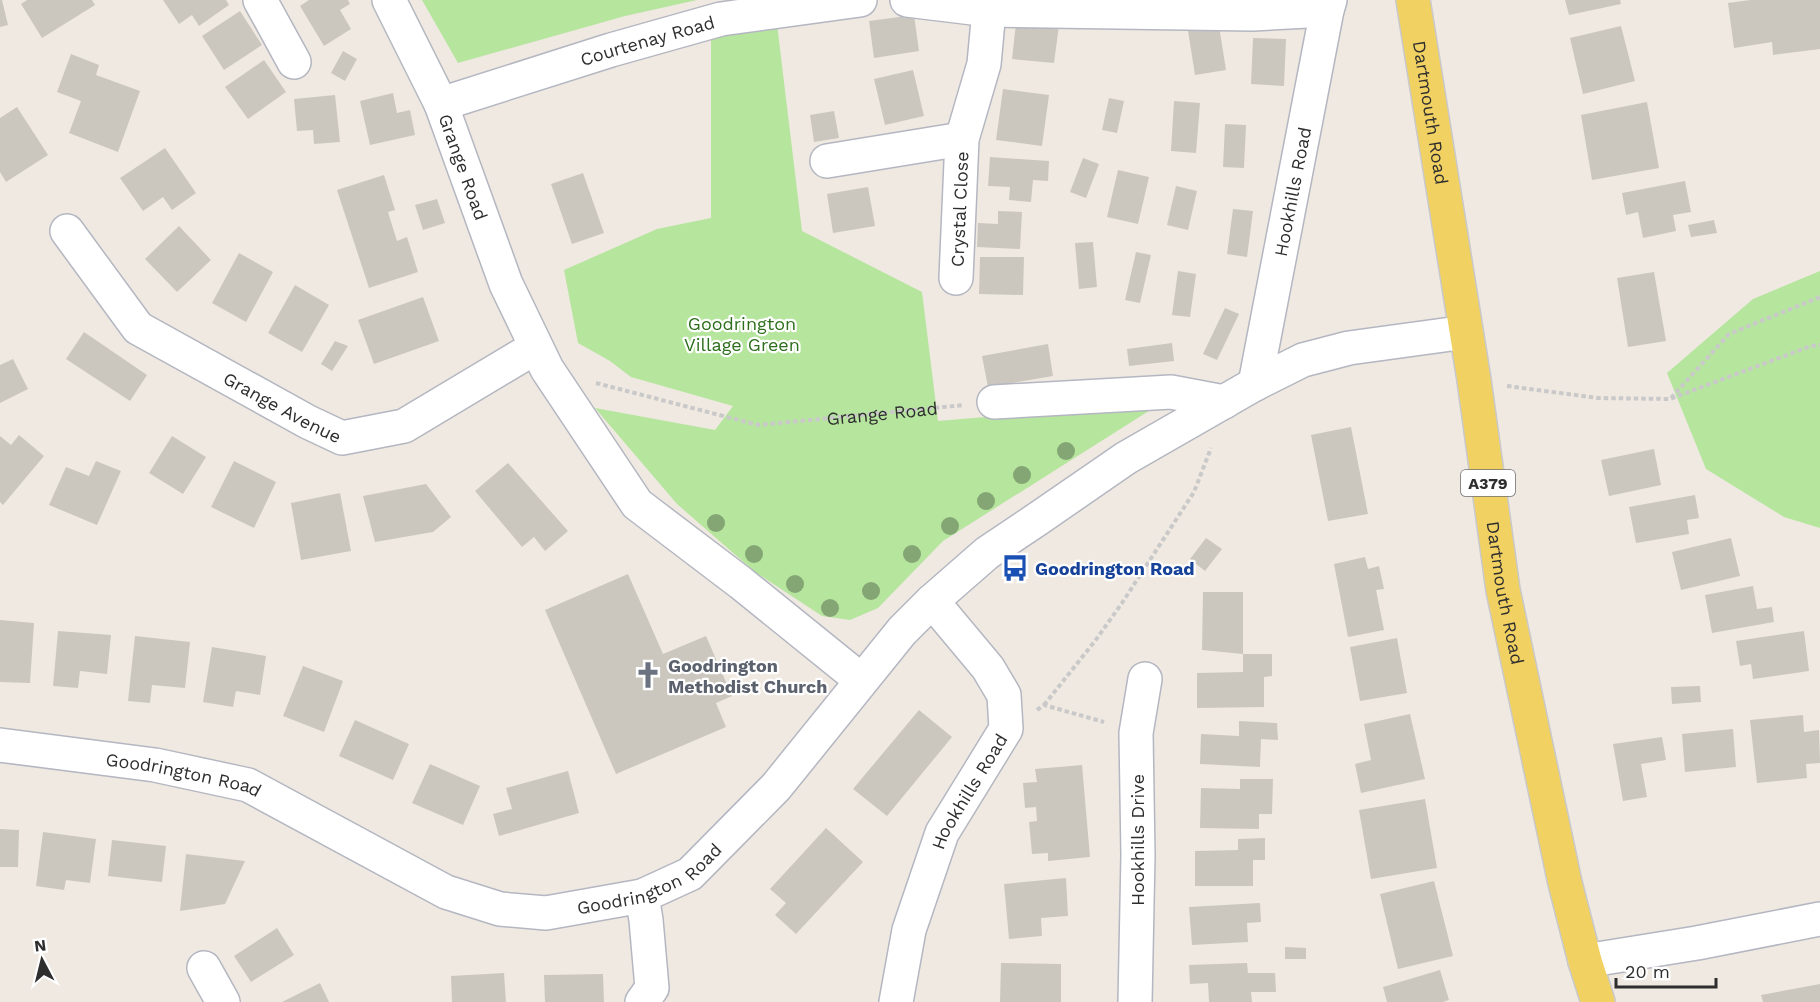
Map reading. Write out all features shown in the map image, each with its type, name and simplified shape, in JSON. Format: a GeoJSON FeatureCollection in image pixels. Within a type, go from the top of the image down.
{"type":"FeatureCollection","features":[{"type":"Feature","properties":{"kind":"main road","name":"Dartmouth Road"},"geometry":{"type":"LineString","coordinates":[[1413,0],[1474,380],[1503,590],[1565,883],[1598,1002]]}},
{"type":"Feature","properties":{"kind":"street","name":"Grange Road"},"geometry":{"type":"LineString","coordinates":[[388,0],[441,104],[507,285],[541,358],[637,504],[741,583],[861,680]]}},
{"type":"Feature","properties":{"kind":"street","name":"Courtenay Road"},"geometry":{"type":"LineString","coordinates":[[441,104],[611,50],[721,19],[860,0]]}},
{"type":"Feature","properties":{"kind":"street"},"geometry":{"type":"LineString","coordinates":[[907,0],[989,10],[1253,14],[1329,5]]}},
{"type":"Feature","properties":{"kind":"street"},"geometry":{"type":"LineString","coordinates":[[268,3],[294,62]]}},
{"type":"Feature","properties":{"kind":"street","name":"Hookhills Road"},"geometry":{"type":"LineString","coordinates":[[1255,384],[1329,5]]}},
{"type":"Feature","properties":{"kind":"street","name":"Crystal Close"},"geometry":{"type":"LineString","coordinates":[[956,278],[962,139],[984,64],[989,10]]}},
{"type":"Feature","properties":{"kind":"street","name":"Crystal Close"},"geometry":{"type":"LineString","coordinates":[[827,161],[962,139]]}},
{"type":"Feature","properties":{"kind":"street","name":"Grange Avenue"},"geometry":{"type":"LineString","coordinates":[[67,231],[138,328],[308,422],[342,438],[404,426],[541,358]]}},
{"type":"Feature","properties":{"kind":"street","name":"Goodrington Road"},"geometry":{"type":"LineString","coordinates":[[0,745],[155,765],[248,785],[446,892],[500,909],[546,913],[642,896],[690,874],[776,787],[902,631],[932,601],[987,553],[1126,458],[1255,384],[1303,360],[1349,348],[1466,332]]}},
{"type":"Feature","properties":{"kind":"street"},"geometry":{"type":"LineString","coordinates":[[994,402],[1171,392],[1224,402]]}},
{"type":"Feature","properties":{"kind":"street","name":"Hookhills Road"},"geometry":{"type":"LineString","coordinates":[[896,1002],[909,930],[942,833],[1006,729],[1004,695],[987,668],[932,601]]}},
{"type":"Feature","properties":{"kind":"street","name":"Hookhills Drive"},"geometry":{"type":"LineString","coordinates":[[1135,1002],[1138,855],[1136,733],[1145,679]]}},
{"type":"Feature","properties":{"kind":"street"},"geometry":{"type":"LineString","coordinates":[[642,896],[652,988],[642,1002]]}},
{"type":"Feature","properties":{"kind":"street"},"geometry":{"type":"LineString","coordinates":[[1586,962],[1820,919]]}},
{"type":"Feature","properties":{"kind":"street"},"geometry":{"type":"LineString","coordinates":[[204,968],[223,1002]]}},
{"type":"Feature","properties":{"kind":"path"},"geometry":{"type":"LineString","coordinates":[[1670,399],[1729,334],[1820,297]]}},
{"type":"Feature","properties":{"kind":"path"},"geometry":{"type":"LineString","coordinates":[[1474,380],[1520,389],[1598,398],[1670,399],[1811,346],[1820,345]]}},
{"type":"Feature","properties":{"kind":"path","name":"Grange Road"},"geometry":{"type":"LineString","coordinates":[[541,358],[758,425],[994,402]]}},
{"type":"Feature","properties":{"kind":"path"},"geometry":{"type":"LineString","coordinates":[[1006,729],[1044,705],[1095,641],[1194,492],[1212,445],[1196,419]]}},
{"type":"Feature","properties":{"kind":"path"},"geometry":{"type":"LineString","coordinates":[[1044,705],[1093,718],[1136,733]]}},
{"type":"Feature","properties":{"kind":"green space"},"geometry":{"type":"Polygon","coordinates":[[[422,0],[697,0],[625,16],[458,63],[422,0]]]}},
{"type":"Feature","properties":{"kind":"green space","name":"Goodrington Village Green"},"geometry":{"type":"Polygon","coordinates":[[[777,24],[802,231],[922,292],[938,421],[1163,402],[943,541],[878,608],[850,620],[822,616],[755,572],[677,504],[595,408],[715,430],[733,406],[631,377],[610,361],[578,343],[564,270],[657,229],[711,218],[711,34],[777,24]]]}},
{"type":"Feature","properties":{"kind":"green space"},"geometry":{"type":"Polygon","coordinates":[[[1820,271],[1820,528],[1784,517],[1706,469],[1667,373],[1753,299],[1820,271]]]}},
{"type":"Feature","properties":{"kind":"building"},"geometry":{"type":"Polygon","coordinates":[[[0,0],[2,0],[8,25],[0,27],[0,0]]]}},
{"type":"Feature","properties":{"kind":"building"},"geometry":{"type":"Polygon","coordinates":[[[27,0],[92,0],[95,5],[42,38],[21,4],[27,0]]]}},
{"type":"Feature","properties":{"kind":"building"},"geometry":{"type":"Polygon","coordinates":[[[163,0],[226,0],[229,5],[199,26],[192,15],[179,24],[163,0]]]}},
{"type":"Feature","properties":{"kind":"building"},"geometry":{"type":"Polygon","coordinates":[[[309,0],[348,0],[350,4],[340,10],[351,29],[324,46],[300,6],[309,0]]]}},
{"type":"Feature","properties":{"kind":"building"},"geometry":{"type":"Polygon","coordinates":[[[1565,0],[1620,0],[1621,4],[1569,15],[1565,0]]]}},
{"type":"Feature","properties":{"kind":"building"},"geometry":{"type":"Polygon","coordinates":[[[1750,0],[1820,0],[1820,49],[1773,55],[1772,42],[1734,48],[1728,3],[1750,0]]]}},
{"type":"Feature","properties":{"kind":"building"},"geometry":{"type":"Polygon","coordinates":[[[240,11],[262,45],[224,70],[202,36],[240,11]]]}},
{"type":"Feature","properties":{"kind":"building"},"geometry":{"type":"Polygon","coordinates":[[[1017,14],[1060,18],[1054,63],[1012,59],[1017,14]]]}},
{"type":"Feature","properties":{"kind":"building"},"geometry":{"type":"Polygon","coordinates":[[[914,15],[919,51],[874,58],[869,21],[914,15]]]}},
{"type":"Feature","properties":{"kind":"building"},"geometry":{"type":"Polygon","coordinates":[[[1219,26],[1226,70],[1195,75],[1188,31],[1219,26]]]}},
{"type":"Feature","properties":{"kind":"building"},"geometry":{"type":"Polygon","coordinates":[[[1621,26],[1635,81],[1583,94],[1570,38],[1621,26]]]}},
{"type":"Feature","properties":{"kind":"building"},"geometry":{"type":"Polygon","coordinates":[[[1253,38],[1286,39],[1284,86],[1251,84],[1253,38]]]}},
{"type":"Feature","properties":{"kind":"building"},"geometry":{"type":"Polygon","coordinates":[[[343,51],[357,59],[345,81],[331,73],[343,51]]]}},
{"type":"Feature","properties":{"kind":"building"},"geometry":{"type":"Polygon","coordinates":[[[71,54],[99,65],[96,75],[140,91],[118,152],[69,133],[81,101],[57,92],[71,54]]]}},
{"type":"Feature","properties":{"kind":"building"},"geometry":{"type":"Polygon","coordinates":[[[264,60],[286,92],[248,119],[225,87],[264,60]]]}},
{"type":"Feature","properties":{"kind":"building"},"geometry":{"type":"Polygon","coordinates":[[[913,70],[924,116],[885,125],[874,79],[913,70]]]}},
{"type":"Feature","properties":{"kind":"building"},"geometry":{"type":"Polygon","coordinates":[[[1003,89],[1049,95],[1042,146],[996,140],[1003,89]]]}},
{"type":"Feature","properties":{"kind":"building"},"geometry":{"type":"Polygon","coordinates":[[[393,93],[397,113],[410,110],[415,135],[370,145],[360,101],[393,93]]]}},
{"type":"Feature","properties":{"kind":"building"},"geometry":{"type":"Polygon","coordinates":[[[335,95],[340,142],[314,144],[313,130],[297,131],[294,99],[335,95]]]}},
{"type":"Feature","properties":{"kind":"building"},"geometry":{"type":"Polygon","coordinates":[[[1109,98],[1124,101],[1117,133],[1102,130],[1109,98]]]}},
{"type":"Feature","properties":{"kind":"building"},"geometry":{"type":"Polygon","coordinates":[[[1174,101],[1200,103],[1196,153],[1171,151],[1174,101]]]}},
{"type":"Feature","properties":{"kind":"building"},"geometry":{"type":"Polygon","coordinates":[[[1647,102],[1659,168],[1592,180],[1581,115],[1647,102]]]}},
{"type":"Feature","properties":{"kind":"building"},"geometry":{"type":"Polygon","coordinates":[[[17,107],[48,155],[6,182],[0,172],[0,118],[17,107]]]}},
{"type":"Feature","properties":{"kind":"building"},"geometry":{"type":"Polygon","coordinates":[[[834,111],[839,138],[814,142],[810,115],[834,111]]]}},
{"type":"Feature","properties":{"kind":"building"},"geometry":{"type":"Polygon","coordinates":[[[1225,124],[1246,125],[1244,168],[1223,167],[1225,124]]]}},
{"type":"Feature","properties":{"kind":"building"},"geometry":{"type":"Polygon","coordinates":[[[165,148],[196,193],[172,210],[163,197],[143,211],[120,178],[165,148]]]}},
{"type":"Feature","properties":{"kind":"building"},"geometry":{"type":"Polygon","coordinates":[[[990,157],[1049,161],[1048,181],[1033,180],[1031,202],[1009,200],[1010,187],[988,186],[990,157]]]}},
{"type":"Feature","properties":{"kind":"building"},"geometry":{"type":"Polygon","coordinates":[[[1083,158],[1099,164],[1086,198],[1070,192],[1083,158]]]}},
{"type":"Feature","properties":{"kind":"building"},"geometry":{"type":"Polygon","coordinates":[[[1118,170],[1149,177],[1138,224],[1107,217],[1118,170]]]}},
{"type":"Feature","properties":{"kind":"building"},"geometry":{"type":"Polygon","coordinates":[[[583,173],[604,233],[572,244],[551,184],[583,173]]]}},
{"type":"Feature","properties":{"kind":"building"},"geometry":{"type":"Polygon","coordinates":[[[384,175],[395,210],[388,212],[397,241],[407,237],[418,272],[369,288],[337,190],[384,175]]]}},
{"type":"Feature","properties":{"kind":"building"},"geometry":{"type":"Polygon","coordinates":[[[1685,181],[1691,212],[1673,215],[1676,231],[1643,238],[1638,212],[1626,215],[1622,193],[1685,181]]]}},
{"type":"Feature","properties":{"kind":"building"},"geometry":{"type":"Polygon","coordinates":[[[1176,186],[1197,191],[1188,230],[1167,225],[1176,186]]]}},
{"type":"Feature","properties":{"kind":"building"},"geometry":{"type":"Polygon","coordinates":[[[868,187],[875,226],[833,233],[827,194],[868,187]]]}},
{"type":"Feature","properties":{"kind":"building"},"geometry":{"type":"Polygon","coordinates":[[[437,199],[445,223],[423,230],[415,205],[437,199]]]}},
{"type":"Feature","properties":{"kind":"building"},"geometry":{"type":"Polygon","coordinates":[[[1233,209],[1253,211],[1247,257],[1227,254],[1233,209]]]}},
{"type":"Feature","properties":{"kind":"building"},"geometry":{"type":"Polygon","coordinates":[[[998,211],[1022,212],[1020,249],[977,247],[978,223],[998,224],[998,211]]]}},
{"type":"Feature","properties":{"kind":"building"},"geometry":{"type":"Polygon","coordinates":[[[1714,220],[1717,233],[1691,237],[1688,225],[1714,220]]]}},
{"type":"Feature","properties":{"kind":"building"},"geometry":{"type":"Polygon","coordinates":[[[179,226],[211,260],[177,292],[145,259],[179,226]]]}},
{"type":"Feature","properties":{"kind":"building"},"geometry":{"type":"Polygon","coordinates":[[[1093,242],[1097,287],[1079,289],[1075,243],[1093,242]]]}},
{"type":"Feature","properties":{"kind":"building"},"geometry":{"type":"Polygon","coordinates":[[[1136,252],[1151,255],[1140,303],[1125,300],[1136,252]]]}},
{"type":"Feature","properties":{"kind":"building"},"geometry":{"type":"Polygon","coordinates":[[[239,253],[273,272],[246,322],[212,303],[239,253]]]}},
{"type":"Feature","properties":{"kind":"building"},"geometry":{"type":"Polygon","coordinates":[[[980,257],[1024,257],[1023,295],[979,294],[980,257]]]}},
{"type":"Feature","properties":{"kind":"building"},"geometry":{"type":"Polygon","coordinates":[[[1178,271],[1196,274],[1190,317],[1172,315],[1178,271]]]}},
{"type":"Feature","properties":{"kind":"building"},"geometry":{"type":"Polygon","coordinates":[[[1654,272],[1666,341],[1628,347],[1617,278],[1654,272]]]}},
{"type":"Feature","properties":{"kind":"building"},"geometry":{"type":"Polygon","coordinates":[[[295,285],[329,305],[302,352],[268,333],[295,285]]]}},
{"type":"Feature","properties":{"kind":"building"},"geometry":{"type":"Polygon","coordinates":[[[423,297],[439,341],[374,364],[358,320],[423,297]]]}},
{"type":"Feature","properties":{"kind":"building"},"geometry":{"type":"Polygon","coordinates":[[[1225,308],[1239,314],[1217,360],[1203,354],[1225,308]]]}},
{"type":"Feature","properties":{"kind":"building"},"geometry":{"type":"Polygon","coordinates":[[[84,332],[147,375],[130,401],[66,359],[84,332]]]}},
{"type":"Feature","properties":{"kind":"building"},"geometry":{"type":"Polygon","coordinates":[[[335,341],[348,346],[332,371],[321,364],[335,341]]]}},
{"type":"Feature","properties":{"kind":"building"},"geometry":{"type":"Polygon","coordinates":[[[1172,343],[1174,361],[1129,366],[1127,349],[1172,343]]]}},
{"type":"Feature","properties":{"kind":"building"},"geometry":{"type":"Polygon","coordinates":[[[1048,344],[1053,376],[988,387],[982,356],[1048,344]]]}},
{"type":"Feature","properties":{"kind":"building"},"geometry":{"type":"Polygon","coordinates":[[[13,359],[28,389],[0,403],[0,365],[13,359]]]}},
{"type":"Feature","properties":{"kind":"building"},"geometry":{"type":"Polygon","coordinates":[[[1351,427],[1368,514],[1328,521],[1311,435],[1351,427]]]}},
{"type":"Feature","properties":{"kind":"building"},"geometry":{"type":"Polygon","coordinates":[[[19,435],[44,456],[3,505],[0,502],[0,436],[11,445],[19,435]]]}},
{"type":"Feature","properties":{"kind":"building"},"geometry":{"type":"Polygon","coordinates":[[[172,436],[206,457],[183,494],[149,473],[172,436]]]}},
{"type":"Feature","properties":{"kind":"building"},"geometry":{"type":"Polygon","coordinates":[[[1654,449],[1661,485],[1609,496],[1601,460],[1654,449]]]}},
{"type":"Feature","properties":{"kind":"building"},"geometry":{"type":"Polygon","coordinates":[[[96,461],[121,471],[97,525],[49,505],[66,467],[89,476],[96,461]]]}},
{"type":"Feature","properties":{"kind":"building"},"geometry":{"type":"Polygon","coordinates":[[[234,461],[276,482],[254,528],[211,507],[234,461]]]}},
{"type":"Feature","properties":{"kind":"building"},"geometry":{"type":"Polygon","coordinates":[[[508,463],[568,531],[545,551],[534,537],[522,547],[475,491],[508,463]]]}},
{"type":"Feature","properties":{"kind":"building"},"geometry":{"type":"Polygon","coordinates":[[[426,484],[451,517],[433,532],[375,542],[363,496],[426,484]]]}},
{"type":"Feature","properties":{"kind":"building"},"geometry":{"type":"Polygon","coordinates":[[[340,493],[351,551],[301,560],[291,503],[340,493]]]}},
{"type":"Feature","properties":{"kind":"building"},"geometry":{"type":"Polygon","coordinates":[[[1695,495],[1699,518],[1687,520],[1689,534],[1636,543],[1629,507],[1695,495]]]}},
{"type":"Feature","properties":{"kind":"building"},"geometry":{"type":"Polygon","coordinates":[[[1206,538],[1222,549],[1205,571],[1190,559],[1206,538]]]}},
{"type":"Feature","properties":{"kind":"building"},"geometry":{"type":"Polygon","coordinates":[[[1731,538],[1740,576],[1681,590],[1672,552],[1731,538]]]}},
{"type":"Feature","properties":{"kind":"building"},"geometry":{"type":"Polygon","coordinates":[[[1365,557],[1368,569],[1379,566],[1384,589],[1376,590],[1384,630],[1348,637],[1334,564],[1365,557]]]}},
{"type":"Feature","properties":{"kind":"building","name":"Goodrington Methodist Church"},"geometry":{"type":"Polygon","coordinates":[[[628,574],[663,654],[706,636],[732,696],[716,703],[726,727],[616,774],[545,610],[628,574]]]}},
{"type":"Feature","properties":{"kind":"building"},"geometry":{"type":"Polygon","coordinates":[[[1753,586],[1757,609],[1772,607],[1774,622],[1712,633],[1705,595],[1753,586]]]}},
{"type":"Feature","properties":{"kind":"building"},"geometry":{"type":"Polygon","coordinates":[[[1203,592],[1243,592],[1243,654],[1202,650],[1203,592]]]}},
{"type":"Feature","properties":{"kind":"building"},"geometry":{"type":"Polygon","coordinates":[[[0,620],[34,623],[30,683],[0,682],[0,620]]]}},
{"type":"Feature","properties":{"kind":"building"},"geometry":{"type":"Polygon","coordinates":[[[58,631],[111,635],[107,674],[80,671],[78,688],[53,686],[58,631]]]}},
{"type":"Feature","properties":{"kind":"building"},"geometry":{"type":"Polygon","coordinates":[[[1804,631],[1809,671],[1753,679],[1751,664],[1740,666],[1736,641],[1804,631]]]}},
{"type":"Feature","properties":{"kind":"building"},"geometry":{"type":"Polygon","coordinates":[[[135,636],[190,642],[185,688],[152,685],[150,703],[128,701],[135,636]]]}},
{"type":"Feature","properties":{"kind":"building"},"geometry":{"type":"Polygon","coordinates":[[[1397,638],[1407,693],[1360,701],[1350,647],[1397,638]]]}},
{"type":"Feature","properties":{"kind":"building"},"geometry":{"type":"Polygon","coordinates":[[[212,647],[266,656],[260,695],[236,691],[233,707],[203,702],[212,647]]]}},
{"type":"Feature","properties":{"kind":"building"},"geometry":{"type":"Polygon","coordinates":[[[1243,654],[1272,654],[1272,676],[1264,677],[1264,707],[1197,708],[1197,673],[1243,672],[1243,654]]]}},
{"type":"Feature","properties":{"kind":"building"},"geometry":{"type":"Polygon","coordinates":[[[303,666],[343,681],[324,732],[283,716],[303,666]]]}},
{"type":"Feature","properties":{"kind":"building"},"geometry":{"type":"Polygon","coordinates":[[[1700,686],[1701,702],[1672,704],[1671,687],[1700,686]]]}},
{"type":"Feature","properties":{"kind":"building"},"geometry":{"type":"Polygon","coordinates":[[[919,710],[952,737],[887,816],[853,789],[919,710]]]}},
{"type":"Feature","properties":{"kind":"building"},"geometry":{"type":"Polygon","coordinates":[[[1410,714],[1425,779],[1361,793],[1355,764],[1371,760],[1364,724],[1410,714]]]}},
{"type":"Feature","properties":{"kind":"building"},"geometry":{"type":"Polygon","coordinates":[[[1803,715],[1804,732],[1819,730],[1820,763],[1806,764],[1807,778],[1757,783],[1750,720],[1803,715]]]}},
{"type":"Feature","properties":{"kind":"building"},"geometry":{"type":"Polygon","coordinates":[[[355,720],[409,744],[393,780],[339,756],[355,720]]]}},
{"type":"Feature","properties":{"kind":"building"},"geometry":{"type":"Polygon","coordinates":[[[1239,721],[1277,723],[1278,740],[1261,739],[1260,767],[1200,764],[1201,734],[1239,736],[1239,721]]]}},
{"type":"Feature","properties":{"kind":"building"},"geometry":{"type":"Polygon","coordinates":[[[1733,729],[1736,767],[1685,772],[1682,734],[1733,729]]]}},
{"type":"Feature","properties":{"kind":"building"},"geometry":{"type":"Polygon","coordinates":[[[1662,737],[1666,760],[1641,764],[1647,797],[1623,801],[1613,744],[1662,737]]]}},
{"type":"Feature","properties":{"kind":"building"},"geometry":{"type":"Polygon","coordinates":[[[430,764],[480,786],[463,825],[412,803],[430,764]]]}},
{"type":"Feature","properties":{"kind":"building"},"geometry":{"type":"Polygon","coordinates":[[[1082,765],[1090,857],[1048,861],[1048,853],[1032,854],[1029,822],[1037,821],[1036,807],[1025,808],[1023,783],[1037,782],[1035,769],[1082,765]]]}},
{"type":"Feature","properties":{"kind":"building"},"geometry":{"type":"Polygon","coordinates":[[[568,771],[579,813],[499,836],[493,814],[512,809],[506,788],[568,771]]]}},
{"type":"Feature","properties":{"kind":"building"},"geometry":{"type":"Polygon","coordinates":[[[1240,779],[1273,779],[1272,814],[1259,814],[1259,829],[1200,828],[1201,788],[1240,789],[1240,779]]]}},
{"type":"Feature","properties":{"kind":"building"},"geometry":{"type":"Polygon","coordinates":[[[1425,799],[1437,868],[1371,879],[1359,810],[1425,799]]]}},
{"type":"Feature","properties":{"kind":"building"},"geometry":{"type":"Polygon","coordinates":[[[826,828],[863,862],[796,934],[775,915],[786,903],[770,889],[826,828]]]}},
{"type":"Feature","properties":{"kind":"building"},"geometry":{"type":"Polygon","coordinates":[[[0,829],[19,830],[18,867],[0,867],[0,829]]]}},
{"type":"Feature","properties":{"kind":"building"},"geometry":{"type":"Polygon","coordinates":[[[43,832],[96,839],[90,883],[66,880],[64,890],[36,886],[43,832]]]}},
{"type":"Feature","properties":{"kind":"building"},"geometry":{"type":"Polygon","coordinates":[[[1265,838],[1265,860],[1253,860],[1253,886],[1195,886],[1195,851],[1238,850],[1238,839],[1265,838]]]}},
{"type":"Feature","properties":{"kind":"building"},"geometry":{"type":"Polygon","coordinates":[[[112,840],[166,846],[162,882],[108,876],[112,840]]]}},
{"type":"Feature","properties":{"kind":"building"},"geometry":{"type":"Polygon","coordinates":[[[186,854],[245,861],[225,904],[180,911],[186,854]]]}},
{"type":"Feature","properties":{"kind":"building"},"geometry":{"type":"Polygon","coordinates":[[[1066,878],[1068,916],[1041,918],[1042,936],[1009,939],[1004,884],[1066,878]]]}},
{"type":"Feature","properties":{"kind":"building"},"geometry":{"type":"Polygon","coordinates":[[[1434,881],[1453,956],[1398,969],[1380,894],[1434,881]]]}},
{"type":"Feature","properties":{"kind":"building"},"geometry":{"type":"Polygon","coordinates":[[[1260,903],[1261,922],[1247,923],[1248,942],[1192,945],[1189,907],[1260,903]]]}},
{"type":"Feature","properties":{"kind":"building"},"geometry":{"type":"Polygon","coordinates":[[[277,928],[294,955],[251,982],[234,956],[277,928]]]}},
{"type":"Feature","properties":{"kind":"building"},"geometry":{"type":"Polygon","coordinates":[[[1285,947],[1306,948],[1306,959],[1285,959],[1285,947]]]}},
{"type":"Feature","properties":{"kind":"building"},"geometry":{"type":"Polygon","coordinates":[[[1001,963],[1061,964],[1061,1002],[1000,1002],[1001,963]]]}},
{"type":"Feature","properties":{"kind":"building"},"geometry":{"type":"Polygon","coordinates":[[[1247,963],[1248,973],[1275,973],[1276,992],[1251,992],[1252,1002],[1209,1002],[1208,983],[1190,984],[1189,965],[1247,963]]]}},
{"type":"Feature","properties":{"kind":"building"},"geometry":{"type":"Polygon","coordinates":[[[1440,970],[1449,1000],[1443,1002],[1387,1002],[1383,987],[1440,970]]]}},
{"type":"Feature","properties":{"kind":"building"},"geometry":{"type":"Polygon","coordinates":[[[504,973],[506,1002],[452,1002],[451,976],[504,973]]]}},
{"type":"Feature","properties":{"kind":"building"},"geometry":{"type":"Polygon","coordinates":[[[603,974],[604,1002],[545,1002],[544,975],[603,974]]]}},
{"type":"Feature","properties":{"kind":"building"},"geometry":{"type":"Polygon","coordinates":[[[320,983],[329,1002],[282,1002],[320,983]]]}},
{"type":"Feature","properties":{"kind":"building"},"geometry":{"type":"Polygon","coordinates":[[[1820,984],[1820,1002],[1763,1002],[1761,995],[1820,984]]]}},
{"type":"Feature","properties":{"kind":"place","name":"Goodrington Road"},"geometry":{"type":"Point","coordinates":[1015,568]}},
{"type":"Feature","properties":{"kind":"place","name":"Goodrington Methodist Church"},"geometry":{"type":"Point","coordinates":[648,675]}}]}
